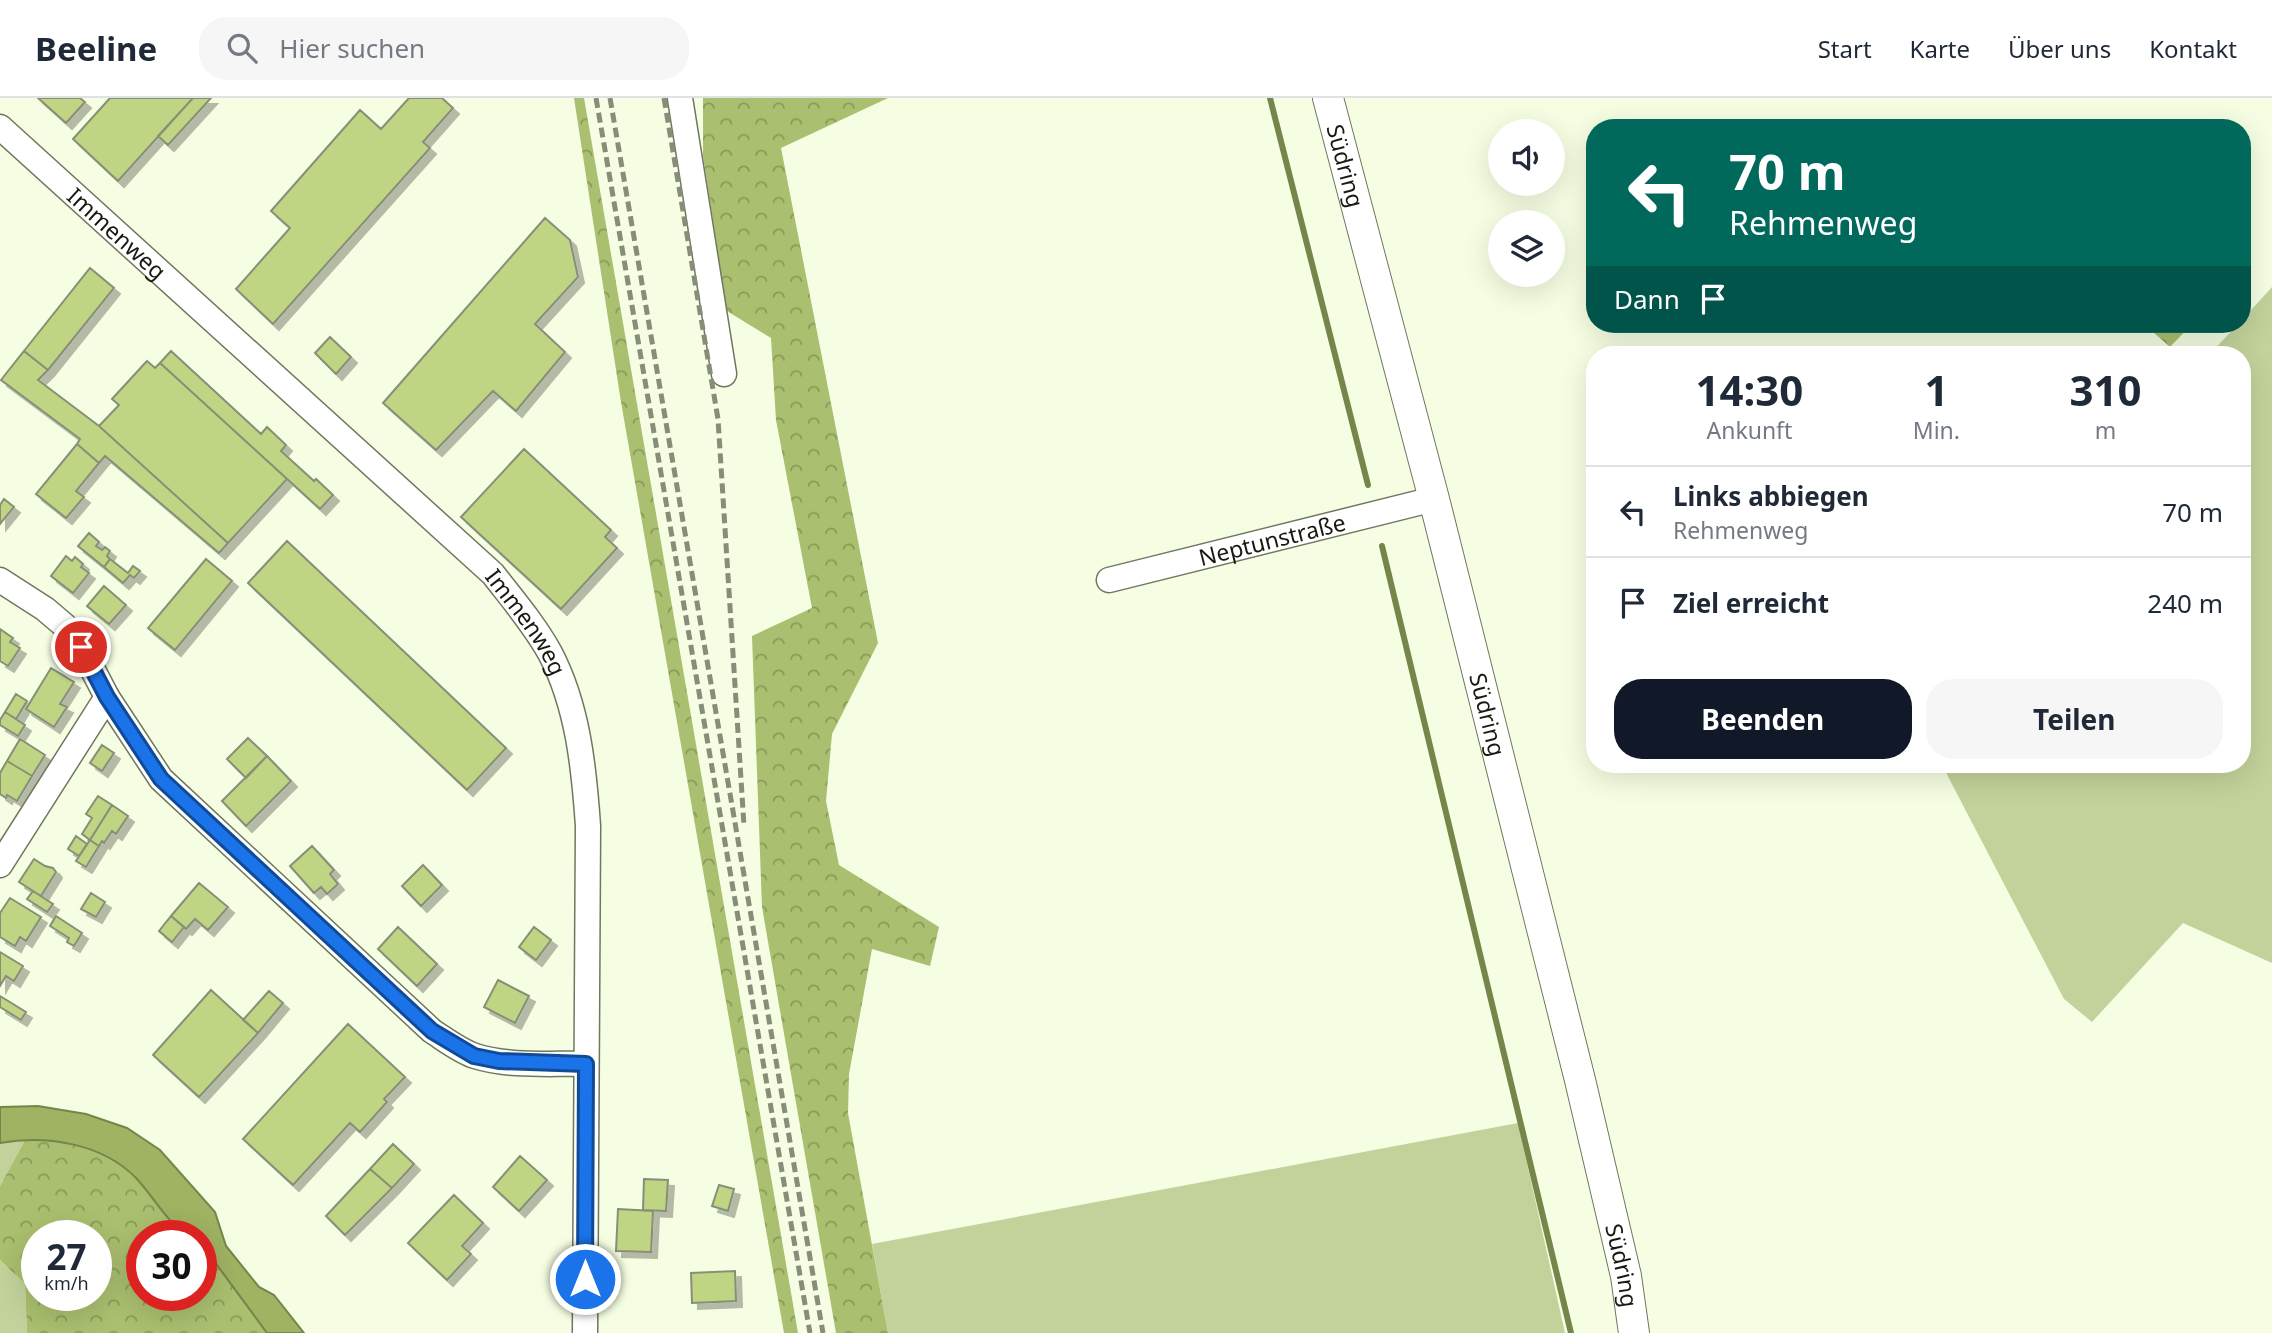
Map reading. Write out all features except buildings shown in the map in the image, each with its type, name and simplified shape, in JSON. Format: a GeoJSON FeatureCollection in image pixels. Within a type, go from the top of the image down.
{"type":"FeatureCollection","features":[{"type":"Feature","properties":{"kind":"main road","name":"Südring"},"geometry":{"type":"LineString","coordinates":[[1328,98],[1434,499],[1610,1203],[1626,1276],[1634,1333]]}},
{"type":"Feature","properties":{"kind":"street"},"geometry":{"type":"LineString","coordinates":[[680,98],[723,374]]}},
{"type":"Feature","properties":{"kind":"street","name":"Immenweg"},"geometry":{"type":"LineString","coordinates":[[0,127],[493,574],[525,614],[551,655],[570,704],[584,765],[588,826],[585,1333]]}},
{"type":"Feature","properties":{"kind":"street","name":"Neptunstraße"},"geometry":{"type":"LineString","coordinates":[[1109,580],[1434,499]]}},
{"type":"Feature","properties":{"kind":"street"},"geometry":{"type":"LineString","coordinates":[[0,580],[46,609],[65,626],[81,647],[107,697],[156,773],[173,791],[432,1031],[474,1056],[499,1061],[586,1064]]}},
{"type":"Feature","properties":{"kind":"street"},"geometry":{"type":"LineString","coordinates":[[0,865],[107,697]]}},
{"type":"Feature","properties":{"kind":"shaded area"},"geometry":{"type":"Polygon","coordinates":[[[2272,287],[2272,963],[2183,923],[2092,1022],[2064,999],[1946,773],[2251,773],[2251,346],[2217,346],[2230,333],[2251,333],[2251,310],[2272,287]]]}},
{"type":"Feature","properties":{"kind":"shaded area"},"geometry":{"type":"Polygon","coordinates":[[[38,1106],[86,1114],[127,1128],[160,1150],[215,1212],[226,1246],[259,1287],[274,1295],[304,1333],[267,1333],[217,1265],[217,1220],[170,1220],[136,1178],[122,1166],[90,1149],[54,1141],[0,1143],[0,1107],[38,1106]]]}},
{"type":"Feature","properties":{"kind":"shaded area"},"geometry":{"type":"Polygon","coordinates":[[[1518,1123],[1565,1333],[888,1333],[872,1244],[1518,1123]]]}},
{"type":"Feature","properties":{"kind":"shaded area"},"geometry":{"type":"Polygon","coordinates":[[[26,1138],[0,1186],[0,1143],[26,1138]]]}},
{"type":"Feature","properties":{"kind":"shaded area"},"geometry":{"type":"Polygon","coordinates":[[[0,1260],[21,1280],[21,1311],[26,1311],[27,1333],[0,1333],[0,1260]]]}},
{"type":"Feature","properties":{"kind":"green space"},"geometry":{"type":"Polygon","coordinates":[[[574,98],[584,98],[798,1333],[784,1333],[621,402],[574,98]]]}},
{"type":"Feature","properties":{"kind":"green space"},"geometry":{"type":"Polygon","coordinates":[[[703,98],[888,98],[781,148],[878,643],[832,734],[826,801],[839,865],[939,927],[930,966],[872,949],[849,1074],[848,1113],[888,1333],[836,1333],[762,907],[752,636],[812,608],[776,420],[771,338],[727,311],[703,156],[703,98]]]}},
{"type":"Feature","properties":{"kind":"green space"},"geometry":{"type":"Polygon","coordinates":[[[2154,333],[2183,333],[2169,346],[2154,333]]]}},
{"type":"Feature","properties":{"kind":"green space"},"geometry":{"type":"Polygon","coordinates":[[[26,1138],[71,1144],[98,1153],[123,1167],[170,1220],[126,1220],[126,1311],[217,1311],[217,1265],[267,1333],[27,1333],[26,1311],[112,1311],[112,1220],[21,1220],[21,1280],[0,1260],[0,1186],[26,1138]]]}},
{"type":"Feature","properties":{"kind":"waterway"},"geometry":{"type":"LineString","coordinates":[[1270,98],[1368,485]]}},
{"type":"Feature","properties":{"kind":"waterway"},"geometry":{"type":"LineString","coordinates":[[1382,546],[1571,1333]]}},
{"type":"Feature","properties":{"kind":"railway"},"geometry":{"type":"LineString","coordinates":[[596,98],[810,1333]]}},
{"type":"Feature","properties":{"kind":"railway"},"geometry":{"type":"LineString","coordinates":[[610,98],[823,1333]]}},
{"type":"Feature","properties":{"kind":"railway"},"geometry":{"type":"LineString","coordinates":[[664,98],[718,419],[744,826]]}},
{"type":"Feature","properties":{"kind":"route"},"geometry":{"type":"LineString","coordinates":[[81,647],[107,697],[161,779],[432,1031],[474,1056],[499,1061],[586,1064],[585,1279]]}}]}
